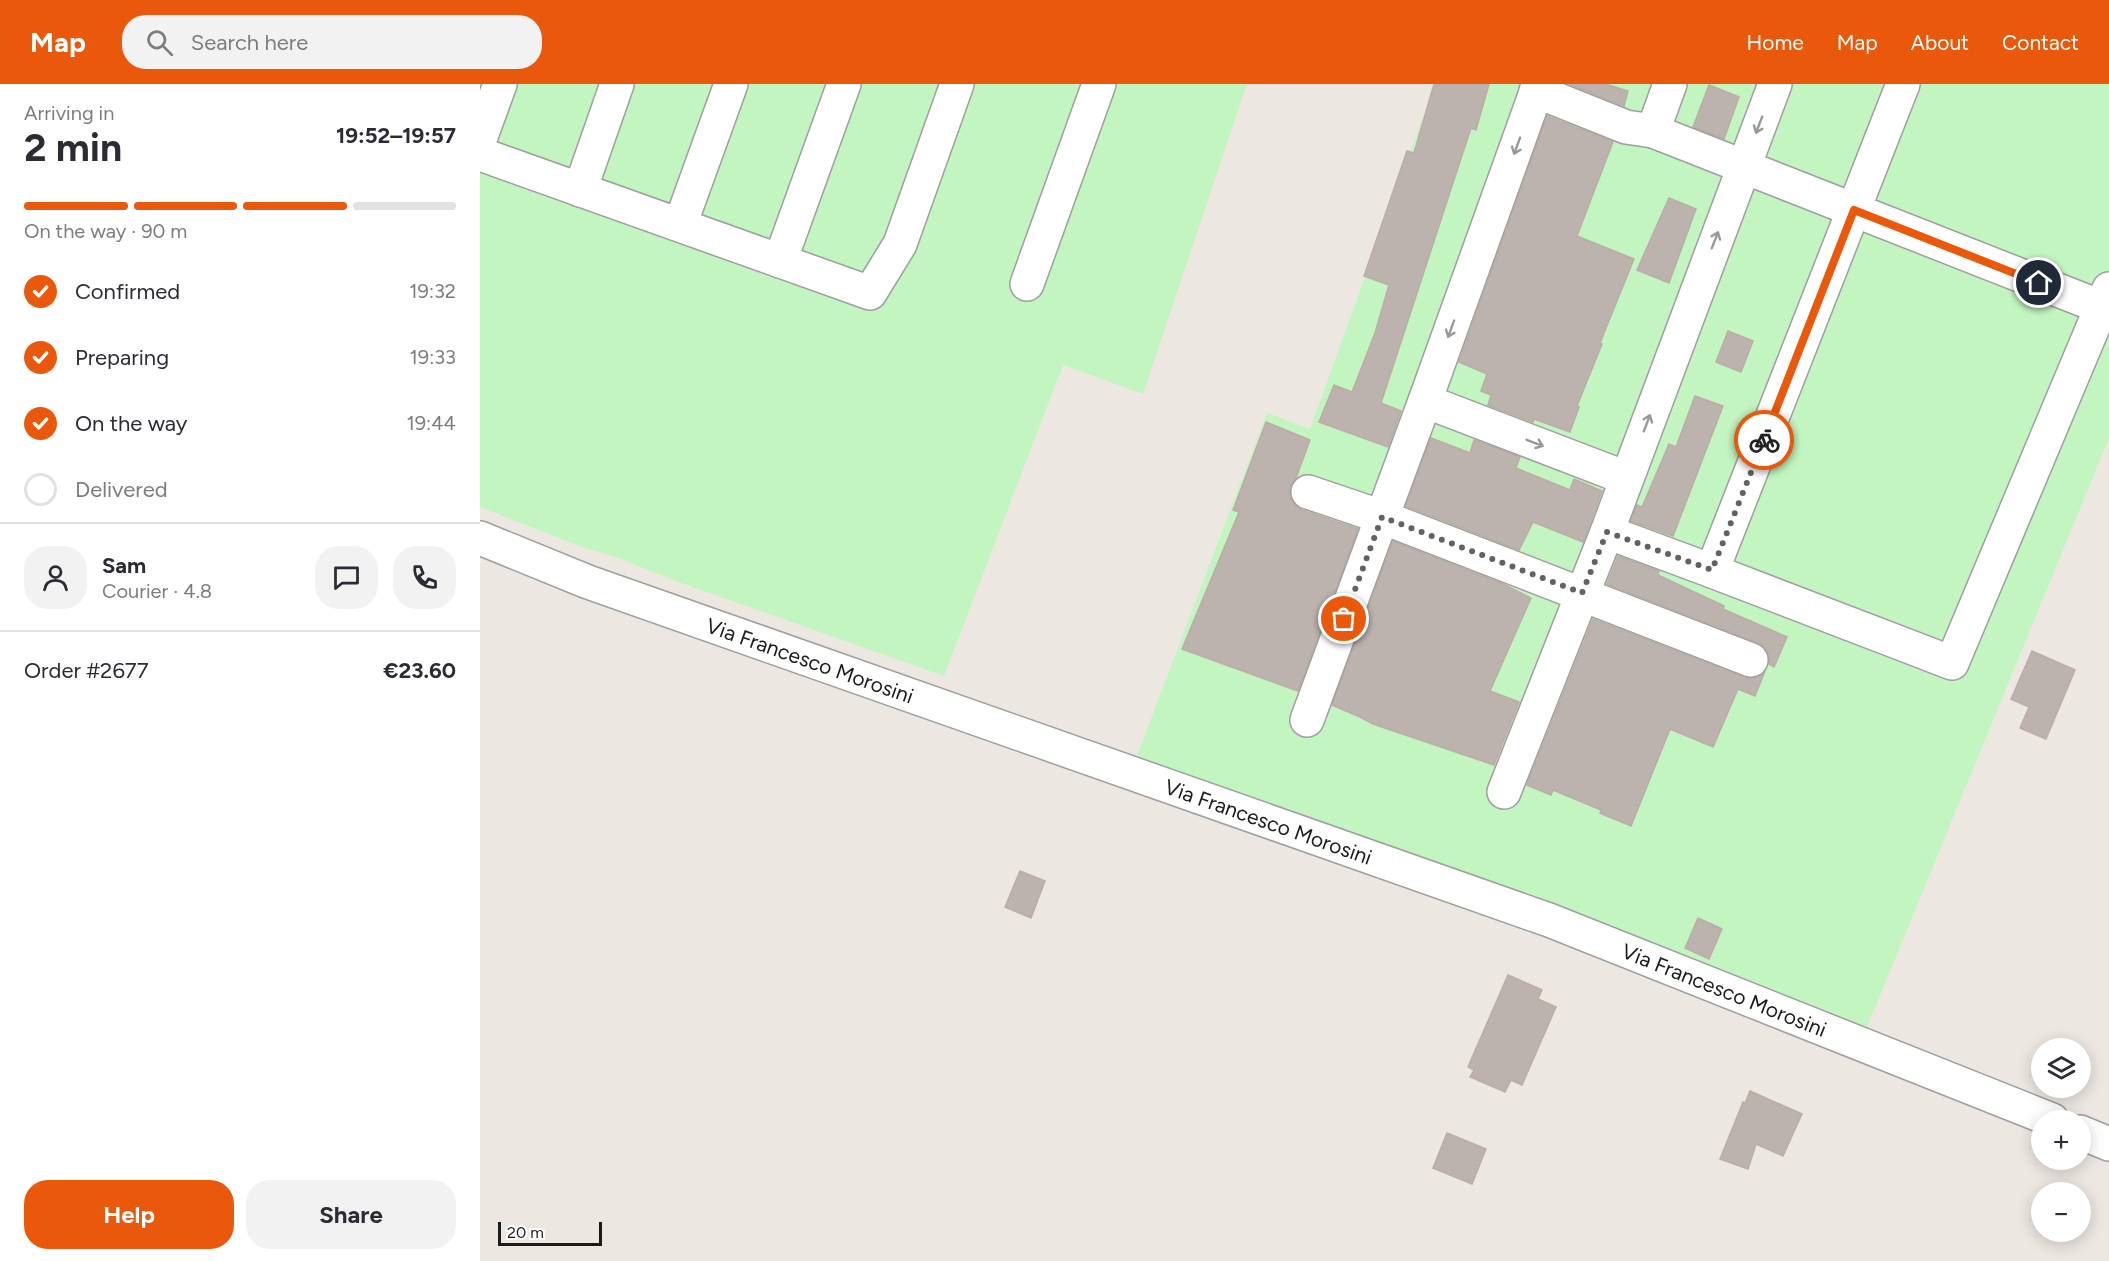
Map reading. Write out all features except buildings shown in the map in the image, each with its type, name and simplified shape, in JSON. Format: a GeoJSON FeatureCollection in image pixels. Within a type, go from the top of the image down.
{"type":"FeatureCollection","features":[{"type":"Feature","properties":{"kind":"street"},"geometry":{"type":"LineString","coordinates":[[480,139],[500,84]]}},
{"type":"Feature","properties":{"kind":"street"},"geometry":{"type":"LineString","coordinates":[[580,190],[617,84]]}},
{"type":"Feature","properties":{"kind":"street"},"geometry":{"type":"LineString","coordinates":[[680,225],[731,84]]}},
{"type":"Feature","properties":{"kind":"street"},"geometry":{"type":"LineString","coordinates":[[780,261],[844,84]]}},
{"type":"Feature","properties":{"kind":"street"},"geometry":{"type":"LineString","coordinates":[[480,154],[870,293],[900,244],[957,84]]}},
{"type":"Feature","properties":{"kind":"street"},"geometry":{"type":"LineString","coordinates":[[1028,284],[1099,84]]}},
{"type":"Feature","properties":{"kind":"street"},"geometry":{"type":"LineString","coordinates":[[1653,131],[1670,84]]}},
{"type":"Feature","properties":{"kind":"street"},"geometry":{"type":"LineString","coordinates":[[1504,792],[1607,532],[1775,84]]}},
{"type":"Feature","properties":{"kind":"street"},"geometry":{"type":"LineString","coordinates":[[1712,570],[1903,84]]}},
{"type":"Feature","properties":{"kind":"street"},"geometry":{"type":"LineString","coordinates":[[1307,720],[1425,402],[1538,87],[1626,127],[1653,131],[1854,210],[2105,298],[1952,663],[1607,532]]}},
{"type":"Feature","properties":{"kind":"street"},"geometry":{"type":"LineString","coordinates":[[1425,402],[1626,478]]}},
{"type":"Feature","properties":{"kind":"street"},"geometry":{"type":"LineString","coordinates":[[1308,492],[1382,517],[1751,660]]}},
{"type":"Feature","properties":{"kind":"street","name":"Via Francesco Morosini"},"geometry":{"type":"LineString","coordinates":[[480,538],[599,586],[1549,920],[2031,1112]]}},
{"type":"Feature","properties":{"kind":"street"},"geometry":{"type":"LineString","coordinates":[[2091,1137],[2109,1144]]}},
{"type":"Feature","properties":{"kind":"green space"},"geometry":{"type":"Polygon","coordinates":[[[480,84],[1247,84],[1143,394],[1063,365],[944,676],[676,581],[616,557],[582,547],[480,507],[480,84]]]}},
{"type":"Feature","properties":{"kind":"green space"},"geometry":{"type":"Polygon","coordinates":[[[1435,84],[2109,84],[2109,438],[1865,1032],[1137,756],[1267,413],[1310,429],[1435,84]]]}},
{"type":"Feature","properties":{"kind":"way so far"},"geometry":{"type":"LineString","coordinates":[[1344,619],[1382,517],[1582,593],[1607,532],[1712,570],[1764,440]]}},
{"type":"Feature","properties":{"kind":"route"},"geometry":{"type":"LineString","coordinates":[[1764,440],[1854,210],[2039,283]]}}]}
